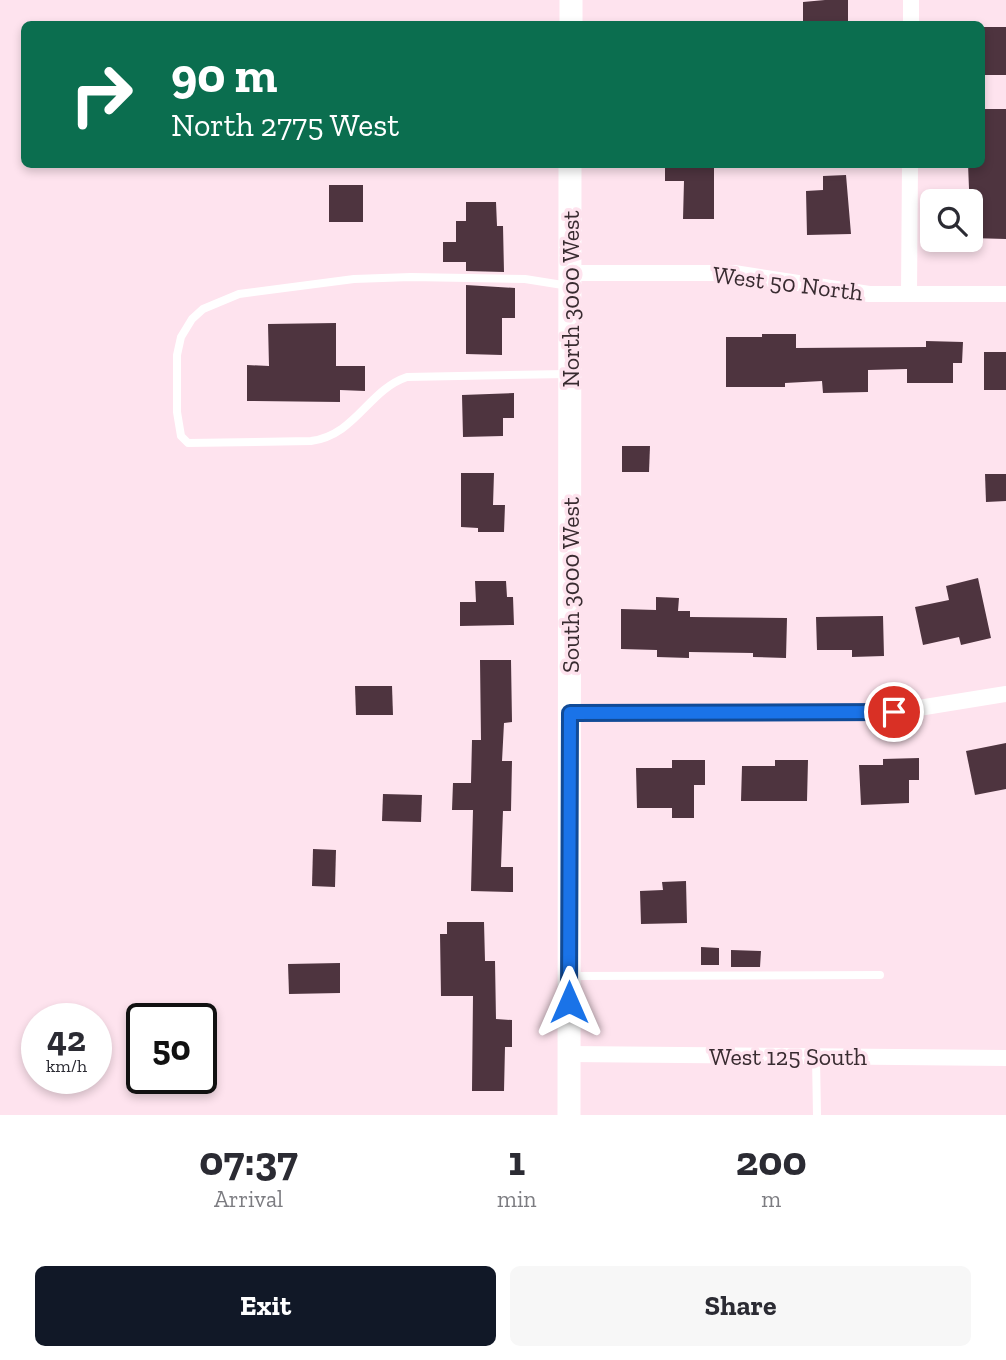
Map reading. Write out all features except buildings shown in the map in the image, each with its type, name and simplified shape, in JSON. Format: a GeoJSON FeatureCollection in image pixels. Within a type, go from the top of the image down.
{"type":"FeatureCollection","features":[{"type":"Feature","properties":{"kind":"main road"},"geometry":{"type":"LineString","coordinates":[[571,0],[571,21]]}},
{"type":"Feature","properties":{"kind":"main road","name":"North 3000 West"},"geometry":{"type":"LineString","coordinates":[[570,168],[570,433]]}},
{"type":"Feature","properties":{"kind":"main road","name":"South 3000 West"},"geometry":{"type":"LineString","coordinates":[[569,1115],[570,433]]}},
{"type":"Feature","properties":{"kind":"street"},"geometry":{"type":"LineString","coordinates":[[911,0],[911,21]]}},
{"type":"Feature","properties":{"kind":"street"},"geometry":{"type":"LineString","coordinates":[[909,294],[910,168]]}},
{"type":"Feature","properties":{"kind":"street","name":"West 50 North"},"geometry":{"type":"LineString","coordinates":[[570,279],[734,273],[869,294],[1006,294]]}},
{"type":"Feature","properties":{"kind":"street"},"geometry":{"type":"LineString","coordinates":[[570,713],[894,712],[1006,694]]}},
{"type":"Feature","properties":{"kind":"street","name":"West 125 South"},"geometry":{"type":"LineString","coordinates":[[569,1054],[1006,1058]]}},
{"type":"Feature","properties":{"kind":"lane"},"geometry":{"type":"LineString","coordinates":[[570,279],[354,279],[239,294],[203,309],[181,337],[177,355],[177,412],[181,436],[188,443],[311,441],[326,439],[345,428],[396,380],[407,377],[570,374]]}},
{"type":"Feature","properties":{"kind":"lane"},"geometry":{"type":"LineString","coordinates":[[569,976],[880,975]]}},
{"type":"Feature","properties":{"kind":"lane"},"geometry":{"type":"LineString","coordinates":[[816,1056],[817,1115]]}},
{"type":"Feature","properties":{"kind":"route"},"geometry":{"type":"LineString","coordinates":[[569,1002],[570,713],[894,712]]}}]}
